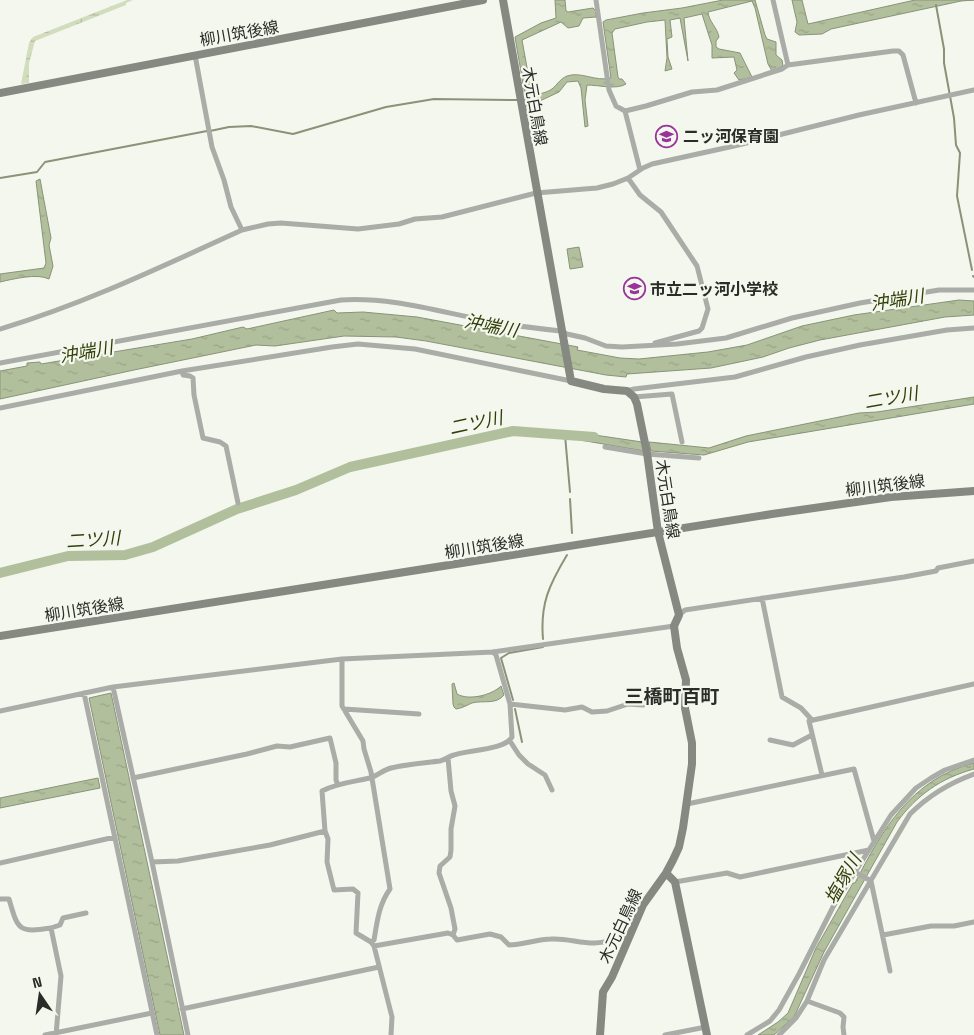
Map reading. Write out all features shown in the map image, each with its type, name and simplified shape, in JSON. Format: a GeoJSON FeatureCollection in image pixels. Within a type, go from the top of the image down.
{"type":"FeatureCollection","features":[{"type":"Feature","properties":{"kind":"main road","name":"柳川筑後線"},"geometry":{"type":"LineString","coordinates":[[0,92],[483,0]]}},
{"type":"Feature","properties":{"kind":"main road","name":"木元白鳥線"},"geometry":{"type":"LineString","coordinates":[[503,0],[570,379]]}},
{"type":"Feature","properties":{"kind":"main road"},"geometry":{"type":"LineString","coordinates":[[570,379],[604,389],[627,391],[634,397]]}},
{"type":"Feature","properties":{"kind":"main road","name":"木元白鳥線"},"geometry":{"type":"LineString","coordinates":[[634,397],[640,415],[647,453],[658,532],[679,615]]}},
{"type":"Feature","properties":{"kind":"main road","name":"柳川筑後線"},"geometry":{"type":"LineString","coordinates":[[0,636],[891,497],[936,492],[974,491]]}},
{"type":"Feature","properties":{"kind":"main road"},"geometry":{"type":"LineString","coordinates":[[674,626],[679,615]]}},
{"type":"Feature","properties":{"kind":"main road","name":"木元白鳥線"},"geometry":{"type":"LineString","coordinates":[[600,1035],[603,992],[612,977],[642,905],[666,873],[679,847],[687,804],[692,752],[685,708],[686,680],[677,648],[674,626]]}},
{"type":"Feature","properties":{"kind":"main road"},"geometry":{"type":"LineString","coordinates":[[666,873],[674,882],[707,1031]]}},
{"type":"Feature","properties":{"kind":"street"},"geometry":{"type":"LineString","coordinates":[[596,0],[609,90],[616,106],[625,110],[646,106],[692,92],[717,90],[782,69],[788,65],[846,58],[862,54],[899,51],[903,55],[916,102]]}},
{"type":"Feature","properties":{"kind":"street"},"geometry":{"type":"LineString","coordinates":[[773,0],[788,65]]}},
{"type":"Feature","properties":{"kind":"street"},"geometry":{"type":"LineString","coordinates":[[195,55],[212,147],[231,206],[242,230]]}},
{"type":"Feature","properties":{"kind":"street"},"geometry":{"type":"LineString","coordinates":[[0,329],[31,320],[95,296],[242,230],[281,223],[338,228],[372,227],[458,214],[478,207],[536,193],[597,188],[629,178],[652,164],[974,90]]}},
{"type":"Feature","properties":{"kind":"street"},"geometry":{"type":"LineString","coordinates":[[625,110],[638,172]]}},
{"type":"Feature","properties":{"kind":"street"},"geometry":{"type":"LineString","coordinates":[[629,178],[640,196],[661,212],[695,262],[708,309],[702,328],[699,331],[643,346]]}},
{"type":"Feature","properties":{"kind":"street"},"geometry":{"type":"LineString","coordinates":[[0,363],[289,311],[322,303],[351,300],[405,304],[508,325],[567,334],[606,346],[622,347],[677,344],[726,338],[792,318],[868,302],[939,290],[974,290]]}},
{"type":"Feature","properties":{"kind":"street"},"geometry":{"type":"LineString","coordinates":[[627,391],[643,387],[735,377],[806,357],[860,345],[947,330],[974,328]]}},
{"type":"Feature","properties":{"kind":"street"},"geometry":{"type":"LineString","coordinates":[[0,408],[182,371],[358,344],[415,349],[570,379]]}},
{"type":"Feature","properties":{"kind":"street"},"geometry":{"type":"LineString","coordinates":[[182,371],[183,375],[193,378],[194,395],[202,438],[220,442],[226,446],[238,503]]}},
{"type":"Feature","properties":{"kind":"street"},"geometry":{"type":"LineString","coordinates":[[634,397],[672,394],[682,442]]}},
{"type":"Feature","properties":{"kind":"street"},"geometry":{"type":"LineString","coordinates":[[605,447],[699,458]]}},
{"type":"Feature","properties":{"kind":"street"},"geometry":{"type":"LineString","coordinates":[[679,615],[685,610],[904,577],[936,571],[938,568],[974,562]]}},
{"type":"Feature","properties":{"kind":"street"},"geometry":{"type":"LineString","coordinates":[[762,598],[782,697],[801,708],[812,720]]}},
{"type":"Feature","properties":{"kind":"street"},"geometry":{"type":"LineString","coordinates":[[0,711],[113,687],[342,659],[493,652],[674,626]]}},
{"type":"Feature","properties":{"kind":"street"},"geometry":{"type":"LineString","coordinates":[[493,652],[496,655],[510,704],[512,738],[510,741],[502,745],[453,755],[443,761],[429,761],[389,768],[372,778],[338,785],[322,791],[325,831],[328,839],[327,862],[334,890],[353,889],[358,893],[356,932],[373,944],[448,933],[453,935],[456,940],[490,934],[501,937],[509,945],[518,945],[542,939],[564,938],[594,943],[609,942],[629,936]]}},
{"type":"Feature","properties":{"kind":"street"},"geometry":{"type":"LineString","coordinates":[[342,659],[342,706],[364,741],[389,880],[390,888],[378,915],[373,944],[392,1017],[391,1035]]}},
{"type":"Feature","properties":{"kind":"street"},"geometry":{"type":"LineString","coordinates":[[822,775],[809,721],[974,684]]}},
{"type":"Feature","properties":{"kind":"street"},"geometry":{"type":"LineString","coordinates":[[113,687],[188,1035]]}},
{"type":"Feature","properties":{"kind":"street"},"geometry":{"type":"LineString","coordinates":[[510,704],[565,710],[582,707],[592,712],[607,711],[628,704],[643,705],[663,699],[676,691],[685,690]]}},
{"type":"Feature","properties":{"kind":"street"},"geometry":{"type":"LineString","coordinates":[[84,693],[157,1035]]}},
{"type":"Feature","properties":{"kind":"street"},"geometry":{"type":"LineString","coordinates":[[344,709],[419,714]]}},
{"type":"Feature","properties":{"kind":"street"},"geometry":{"type":"LineString","coordinates":[[770,740],[793,746],[812,735]]}},
{"type":"Feature","properties":{"kind":"street"},"geometry":{"type":"LineString","coordinates":[[134,778],[277,746],[290,747],[330,738],[336,763],[336,780],[338,785]]}},
{"type":"Feature","properties":{"kind":"street"},"geometry":{"type":"LineString","coordinates":[[510,741],[519,755],[528,764],[545,775],[552,790]]}},
{"type":"Feature","properties":{"kind":"street"},"geometry":{"type":"LineString","coordinates":[[448,758],[451,791],[455,806],[451,830],[450,857],[440,866],[439,873],[455,929],[453,935]]}},
{"type":"Feature","properties":{"kind":"street"},"geometry":{"type":"LineString","coordinates":[[747,1035],[770,1021],[779,1010],[833,907],[891,815],[916,788],[945,770],[974,760]]}},
{"type":"Feature","properties":{"kind":"street"},"geometry":{"type":"LineString","coordinates":[[687,804],[854,769],[874,841]]}},
{"type":"Feature","properties":{"kind":"street"},"geometry":{"type":"LineString","coordinates":[[779,1035],[796,1018],[807,1001],[824,960],[869,880],[910,814],[922,801],[938,790],[974,774]]}},
{"type":"Feature","properties":{"kind":"street"},"geometry":{"type":"LineString","coordinates":[[152,862],[178,861],[270,845],[325,831]]}},
{"type":"Feature","properties":{"kind":"street"},"geometry":{"type":"LineString","coordinates":[[0,863],[116,837]]}},
{"type":"Feature","properties":{"kind":"street"},"geometry":{"type":"LineString","coordinates":[[674,882],[727,872],[740,876],[869,850]]}},
{"type":"Feature","properties":{"kind":"street"},"geometry":{"type":"LineString","coordinates":[[855,872],[869,880],[890,971]]}},
{"type":"Feature","properties":{"kind":"street"},"geometry":{"type":"LineString","coordinates":[[0,897],[9,899],[18,926],[24,930],[32,931],[51,928],[60,925],[63,918],[86,913]]}},
{"type":"Feature","properties":{"kind":"street"},"geometry":{"type":"LineString","coordinates":[[883,935],[931,926],[954,926],[974,922]]}},
{"type":"Feature","properties":{"kind":"street"},"geometry":{"type":"LineString","coordinates":[[51,928],[61,976],[56,1034]]}},
{"type":"Feature","properties":{"kind":"street"},"geometry":{"type":"LineString","coordinates":[[182,1009],[378,967]]}},
{"type":"Feature","properties":{"kind":"street"},"geometry":{"type":"LineString","coordinates":[[807,1001],[840,1013],[844,1017],[842,1027],[844,1035]]}},
{"type":"Feature","properties":{"kind":"street"},"geometry":{"type":"LineString","coordinates":[[45,1035],[152,1013]]}},
{"type":"Feature","properties":{"kind":"street"},"geometry":{"type":"LineString","coordinates":[[665,1035],[707,1031]]}},
{"type":"Feature","properties":{"kind":"green space"},"geometry":{"type":"Polygon","coordinates":[[[127,0],[133,0],[126,3],[126,5],[35,41],[29,63],[29,83],[21,84],[29,43],[33,37],[127,0]]]}},
{"type":"Feature","properties":{"kind":"water"},"geometry":{"type":"Polygon","coordinates":[[[555,0],[565,0],[566,11],[568,12],[593,8],[596,11],[596,17],[583,18],[579,26],[568,28],[561,22],[522,40],[532,95],[550,90],[567,76],[583,75],[599,79],[611,78],[603,22],[606,20],[723,0],[755,0],[765,35],[767,39],[776,42],[776,55],[782,60],[783,66],[772,71],[768,64],[752,1],[708,12],[719,37],[716,41],[716,47],[740,53],[752,77],[739,80],[734,73],[737,70],[734,57],[712,58],[712,45],[702,14],[684,18],[688,61],[680,18],[670,20],[672,37],[667,39],[668,57],[672,69],[665,71],[667,58],[665,20],[615,29],[612,33],[618,77],[626,84],[612,87],[587,85],[585,100],[588,126],[585,127],[581,88],[578,81],[567,82],[559,92],[527,107],[515,37],[541,23],[556,18],[555,0]]]}},
{"type":"Feature","properties":{"kind":"water"},"geometry":{"type":"Polygon","coordinates":[[[792,0],[802,0],[808,24],[915,0],[974,0],[961,1],[831,29],[822,34],[799,35],[795,32],[797,22],[792,0]]]}},
{"type":"Feature","properties":{"kind":"water"},"geometry":{"type":"Polygon","coordinates":[[[40,179],[51,238],[49,245],[53,266],[49,279],[32,277],[0,282],[0,274],[44,268],[46,263],[36,181],[40,179]]]}},
{"type":"Feature","properties":{"kind":"water"},"geometry":{"type":"Polygon","coordinates":[[[579,247],[583,267],[570,269],[567,249],[579,247]]]}},
{"type":"Feature","properties":{"kind":"water","name":"沖端川"},"geometry":{"type":"Polygon","coordinates":[[[959,300],[974,301],[974,315],[945,317],[820,340],[763,357],[711,368],[627,374],[626,377],[606,375],[426,341],[396,337],[344,336],[275,346],[256,345],[0,399],[0,371],[27,366],[27,363],[40,362],[41,364],[192,339],[243,327],[247,329],[334,310],[337,313],[363,312],[417,317],[578,347],[577,350],[620,358],[639,359],[708,352],[747,345],[802,326],[854,315],[959,300]]]}},
{"type":"Feature","properties":{"kind":"water"},"geometry":{"type":"Polygon","coordinates":[[[974,397],[974,404],[748,442],[704,455],[651,451],[649,442],[709,448],[746,436],[859,413],[974,397]]]}},
{"type":"Feature","properties":{"kind":"water"},"geometry":{"type":"Polygon","coordinates":[[[581,433],[642,442],[644,451],[580,440],[581,433]]]}},
{"type":"Feature","properties":{"kind":"water"},"geometry":{"type":"Polygon","coordinates":[[[454,683],[457,694],[462,696],[480,696],[492,692],[501,686],[504,695],[497,700],[476,702],[456,709],[453,704],[452,684],[454,683]]]}},
{"type":"Feature","properties":{"kind":"water"},"geometry":{"type":"Polygon","coordinates":[[[111,693],[184,1035],[160,1035],[89,698],[111,693]]]}},
{"type":"Feature","properties":{"kind":"water","name":"塩塚川"},"geometry":{"type":"Polygon","coordinates":[[[974,763],[974,769],[951,777],[921,796],[897,822],[824,952],[794,1017],[774,1035],[758,1035],[788,1013],[816,948],[876,844],[901,809],[933,781],[952,771],[974,763]]]}},
{"type":"Feature","properties":{"kind":"water"},"geometry":{"type":"Polygon","coordinates":[[[98,778],[100,788],[0,808],[0,798],[98,778]]]}},
{"type":"Feature","properties":{"kind":"waterway"},"geometry":{"type":"LineString","coordinates":[[936,5],[954,118],[956,145],[960,153],[957,196],[972,270]]}},
{"type":"Feature","properties":{"kind":"waterway"},"geometry":{"type":"LineString","coordinates":[[210,131],[229,127],[251,126],[293,134],[386,107],[434,99],[517,100]]}},
{"type":"Feature","properties":{"kind":"waterway"},"geometry":{"type":"LineString","coordinates":[[0,178],[37,172],[45,162],[207,131]]}},
{"type":"Feature","properties":{"kind":"waterway","name":"二ツ川"},"geometry":{"type":"LineString","coordinates":[[0,573],[68,556],[125,555],[153,547],[237,509],[296,490],[350,467],[513,431],[594,437]]}},
{"type":"Feature","properties":{"kind":"waterway"},"geometry":{"type":"LineString","coordinates":[[565,435],[570,492]]}},
{"type":"Feature","properties":{"kind":"waterway"},"geometry":{"type":"LineString","coordinates":[[570,499],[572,533]]}},
{"type":"Feature","properties":{"kind":"waterway"},"geometry":{"type":"LineString","coordinates":[[543,639],[543,615],[547,595],[567,555]]}},
{"type":"Feature","properties":{"kind":"waterway"},"geometry":{"type":"LineString","coordinates":[[513,700],[501,658],[509,653],[543,647]]}},
{"type":"Feature","properties":{"kind":"waterway"},"geometry":{"type":"LineString","coordinates":[[515,709],[522,742]]}},
{"type":"Feature","properties":{"kind":"place","name":"二ッ河保育園"},"geometry":{"type":"Point","coordinates":[667,136]}},
{"type":"Feature","properties":{"kind":"place","name":"市立二ッ河小学校"},"geometry":{"type":"Point","coordinates":[634,289]}},
{"type":"Feature","properties":{"kind":"district","name":"三橋町百町"},"geometry":{"type":"Point","coordinates":[672,696]}}]}
